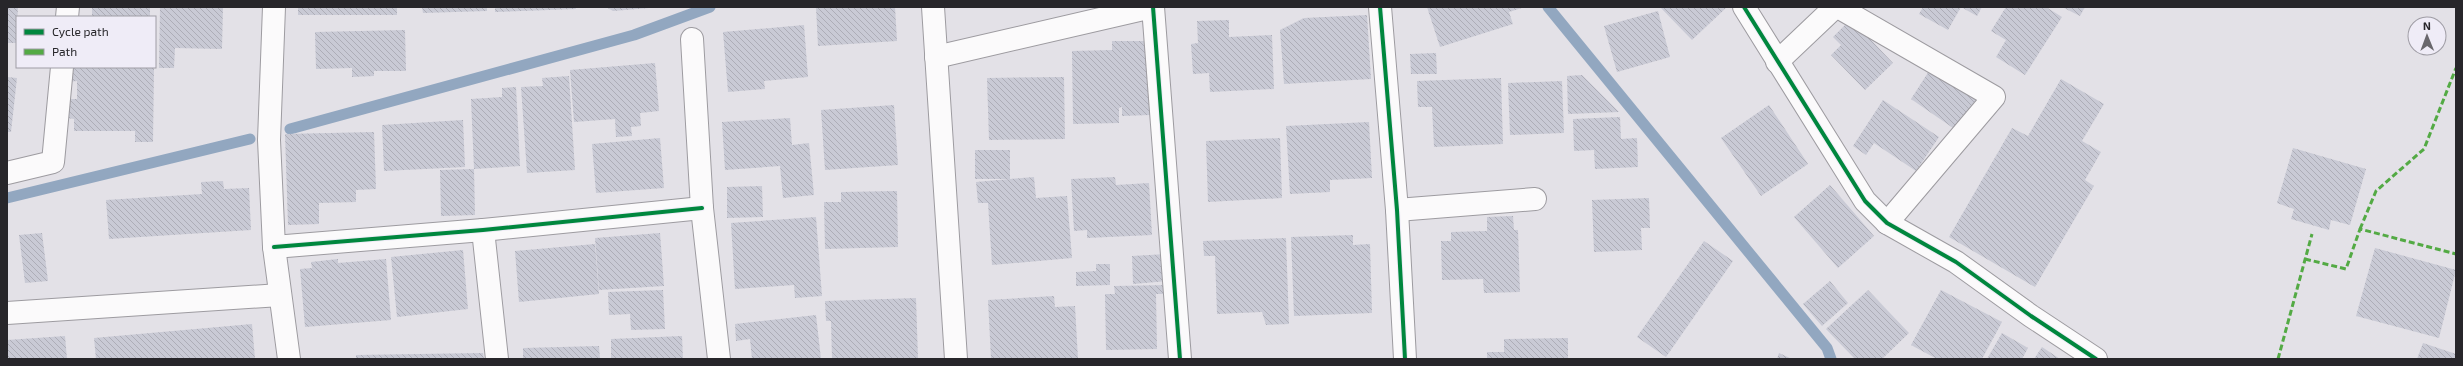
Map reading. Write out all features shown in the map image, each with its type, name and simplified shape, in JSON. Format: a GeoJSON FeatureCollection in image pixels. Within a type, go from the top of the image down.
{"type":"FeatureCollection","features":[{"type":"Feature","properties":{"kind":"street"},"geometry":{"type":"LineString","coordinates":[[274,7],[269,140],[274,247],[289,359]]}},
{"type":"Feature","properties":{"kind":"street"},"geometry":{"type":"LineString","coordinates":[[933,7],[956,359]]}},
{"type":"Feature","properties":{"kind":"street"},"geometry":{"type":"LineString","coordinates":[[936,57],[1153,7],[1180,359]]}},
{"type":"Feature","properties":{"kind":"street"},"geometry":{"type":"LineString","coordinates":[[1380,7],[1397,210],[1405,359]]}},
{"type":"Feature","properties":{"kind":"street"},"geometry":{"type":"LineString","coordinates":[[1744,7],[1865,201],[1887,223],[1956,262],[2031,316],[2096,359]]}},
{"type":"Feature","properties":{"kind":"street"},"geometry":{"type":"LineString","coordinates":[[1777,62],[1837,7],[1994,96],[1887,223]]}},
{"type":"Feature","properties":{"kind":"street"},"geometry":{"type":"LineString","coordinates":[[692,39],[702,208],[720,359]]}},
{"type":"Feature","properties":{"kind":"street"},"geometry":{"type":"LineString","coordinates":[[7,173],[53,162],[62,68]]}},
{"type":"Feature","properties":{"kind":"street"},"geometry":{"type":"LineString","coordinates":[[1397,210],[1535,198]]}},
{"type":"Feature","properties":{"kind":"street"},"geometry":{"type":"LineString","coordinates":[[274,247],[483,230],[702,208]]}},
{"type":"Feature","properties":{"kind":"street"},"geometry":{"type":"LineString","coordinates":[[483,230],[497,359]]}},
{"type":"Feature","properties":{"kind":"street"},"geometry":{"type":"LineString","coordinates":[[7,313],[280,295]]}},
{"type":"Feature","properties":{"kind":"building"},"geometry":{"type":"Polygon","coordinates":[[[7,7],[18,7],[18,16],[16,16],[16,43],[7,43],[7,7]]]}},
{"type":"Feature","properties":{"kind":"building"},"geometry":{"type":"Polygon","coordinates":[[[92,7],[150,7],[150,16],[92,16],[92,7]]]}},
{"type":"Feature","properties":{"kind":"building"},"geometry":{"type":"Polygon","coordinates":[[[160,7],[223,7],[222,49],[175,48],[174,68],[159,68],[160,7]]]}},
{"type":"Feature","properties":{"kind":"building"},"geometry":{"type":"Polygon","coordinates":[[[298,7],[397,7],[397,15],[298,15],[298,7]]]}},
{"type":"Feature","properties":{"kind":"building"},"geometry":{"type":"Polygon","coordinates":[[[422,7],[487,7],[487,11],[423,13],[422,7]]]}},
{"type":"Feature","properties":{"kind":"building"},"geometry":{"type":"Polygon","coordinates":[[[495,7],[575,7],[576,9],[495,12],[495,7]]]}},
{"type":"Feature","properties":{"kind":"building"},"geometry":{"type":"Polygon","coordinates":[[[606,7],[649,7],[649,8],[613,11],[606,7]]]}},
{"type":"Feature","properties":{"kind":"building"},"geometry":{"type":"Polygon","coordinates":[[[816,7],[895,7],[897,41],[818,46],[816,7]]]}},
{"type":"Feature","properties":{"kind":"building"},"geometry":{"type":"Polygon","coordinates":[[[1427,7],[1525,7],[1509,12],[1513,24],[1440,47],[1427,7]]]}},
{"type":"Feature","properties":{"kind":"building"},"geometry":{"type":"Polygon","coordinates":[[[1660,7],[1727,7],[1692,40],[1660,7]]]}},
{"type":"Feature","properties":{"kind":"building"},"geometry":{"type":"Polygon","coordinates":[[[1923,7],[1961,7],[1948,30],[1919,14],[1923,7]]]}},
{"type":"Feature","properties":{"kind":"building"},"geometry":{"type":"Polygon","coordinates":[[[1961,7],[1982,7],[1977,16],[1961,7]]]}},
{"type":"Feature","properties":{"kind":"building"},"geometry":{"type":"Polygon","coordinates":[[[2006,7],[2046,7],[2062,17],[2025,75],[1996,57],[2006,40],[1991,31],[2006,7]]]}},
{"type":"Feature","properties":{"kind":"building"},"geometry":{"type":"Polygon","coordinates":[[[2062,7],[2085,7],[2080,16],[2062,7]]]}},
{"type":"Feature","properties":{"kind":"building"},"geometry":{"type":"Polygon","coordinates":[[[1658,11],[1670,57],[1617,72],[1604,26],[1658,11]]]}},
{"type":"Feature","properties":{"kind":"building"},"geometry":{"type":"Polygon","coordinates":[[[1367,15],[1371,79],[1284,84],[1280,30],[1304,18],[1367,15]]]}},
{"type":"Feature","properties":{"kind":"building"},"geometry":{"type":"Polygon","coordinates":[[[1851,19],[1893,63],[1865,90],[1831,55],[1841,45],[1833,37],[1851,19]]]}},
{"type":"Feature","properties":{"kind":"building"},"geometry":{"type":"Polygon","coordinates":[[[1229,20],[1229,37],[1272,35],[1274,89],[1210,92],[1209,73],[1193,74],[1191,44],[1198,43],[1197,21],[1229,20]]]}},
{"type":"Feature","properties":{"kind":"building"},"geometry":{"type":"Polygon","coordinates":[[[804,25],[808,77],[764,81],[765,89],[728,92],[723,32],[804,25]]]}},
{"type":"Feature","properties":{"kind":"building"},"geometry":{"type":"Polygon","coordinates":[[[405,30],[406,71],[374,71],[374,76],[352,77],[352,68],[316,69],[315,32],[405,30]]]}},
{"type":"Feature","properties":{"kind":"building"},"geometry":{"type":"Polygon","coordinates":[[[1112,41],[1145,41],[1146,62],[1149,62],[1150,115],[1122,116],[1122,107],[1119,108],[1119,123],[1073,124],[1072,51],[1112,50],[1112,41]]]}},
{"type":"Feature","properties":{"kind":"building"},"geometry":{"type":"Polygon","coordinates":[[[1436,53],[1437,74],[1411,74],[1410,54],[1436,53]]]}},
{"type":"Feature","properties":{"kind":"building"},"geometry":{"type":"Polygon","coordinates":[[[655,63],[659,111],[640,113],[641,126],[631,127],[632,136],[616,137],[615,119],[574,122],[570,70],[655,63]]]}},
{"type":"Feature","properties":{"kind":"building"},"geometry":{"type":"Polygon","coordinates":[[[67,68],[154,68],[153,142],[135,142],[135,131],[74,131],[74,119],[67,118],[67,99],[77,99],[77,81],[68,82],[67,68]]]}},
{"type":"Feature","properties":{"kind":"building"},"geometry":{"type":"Polygon","coordinates":[[[1931,68],[1977,99],[1956,130],[1911,99],[1931,68]]]}},
{"type":"Feature","properties":{"kind":"building"},"geometry":{"type":"Polygon","coordinates":[[[1582,75],[1619,112],[1568,114],[1567,76],[1582,75]]]}},
{"type":"Feature","properties":{"kind":"building"},"geometry":{"type":"Polygon","coordinates":[[[569,76],[575,170],[527,173],[521,87],[543,86],[542,78],[569,76]]]}},
{"type":"Feature","properties":{"kind":"building"},"geometry":{"type":"Polygon","coordinates":[[[7,77],[17,78],[11,132],[7,132],[7,77]]]}},
{"type":"Feature","properties":{"kind":"building"},"geometry":{"type":"Polygon","coordinates":[[[1064,77],[1065,139],[989,140],[987,78],[1064,77]]]}},
{"type":"Feature","properties":{"kind":"building"},"geometry":{"type":"Polygon","coordinates":[[[1501,78],[1503,144],[1434,147],[1432,107],[1418,107],[1417,81],[1501,78]]]}},
{"type":"Feature","properties":{"kind":"building"},"geometry":{"type":"Polygon","coordinates":[[[2061,79],[2104,104],[2082,141],[2101,152],[2085,180],[2094,186],[2035,287],[1949,237],[2012,128],[2028,136],[2061,79]]]}},
{"type":"Feature","properties":{"kind":"building"},"geometry":{"type":"Polygon","coordinates":[[[1562,81],[1564,133],[1510,135],[1508,83],[1562,81]]]}},
{"type":"Feature","properties":{"kind":"building"},"geometry":{"type":"Polygon","coordinates":[[[516,87],[520,166],[474,169],[471,99],[502,97],[502,88],[516,87]]]}},
{"type":"Feature","properties":{"kind":"building"},"geometry":{"type":"Polygon","coordinates":[[[1883,100],[1939,137],[1916,171],[1874,143],[1866,155],[1853,146],[1883,100]]]}},
{"type":"Feature","properties":{"kind":"building"},"geometry":{"type":"Polygon","coordinates":[[[894,105],[898,165],[825,170],[821,110],[894,105]]]}},
{"type":"Feature","properties":{"kind":"building"},"geometry":{"type":"Polygon","coordinates":[[[1769,105],[1808,164],[1761,196],[1721,138],[1769,105]]]}},
{"type":"Feature","properties":{"kind":"building"},"geometry":{"type":"Polygon","coordinates":[[[1620,117],[1621,139],[1637,138],[1638,167],[1595,169],[1594,150],[1574,151],[1573,119],[1620,117]]]}},
{"type":"Feature","properties":{"kind":"building"},"geometry":{"type":"Polygon","coordinates":[[[790,118],[792,145],[809,143],[814,195],[783,198],[780,166],[725,170],[722,122],[790,118]]]}},
{"type":"Feature","properties":{"kind":"building"},"geometry":{"type":"Polygon","coordinates":[[[463,120],[465,167],[384,171],[382,125],[463,120]]]}},
{"type":"Feature","properties":{"kind":"building"},"geometry":{"type":"Polygon","coordinates":[[[1369,122],[1372,178],[1330,180],[1330,192],[1290,194],[1286,126],[1369,122]]]}},
{"type":"Feature","properties":{"kind":"building"},"geometry":{"type":"Polygon","coordinates":[[[374,132],[376,189],[356,190],[356,202],[319,203],[319,224],[288,225],[285,134],[374,132]]]}},
{"type":"Feature","properties":{"kind":"building"},"geometry":{"type":"Polygon","coordinates":[[[660,138],[664,188],[596,193],[592,144],[660,138]]]}},
{"type":"Feature","properties":{"kind":"building"},"geometry":{"type":"Polygon","coordinates":[[[1280,138],[1282,198],[1208,202],[1206,141],[1280,138]]]}},
{"type":"Feature","properties":{"kind":"building"},"geometry":{"type":"Polygon","coordinates":[[[2293,148],[2366,169],[2350,225],[2331,220],[2329,230],[2291,219],[2294,209],[2277,203],[2293,148]]]}},
{"type":"Feature","properties":{"kind":"building"},"geometry":{"type":"Polygon","coordinates":[[[975,150],[1010,150],[1010,179],[975,179],[975,150]]]}},
{"type":"Feature","properties":{"kind":"building"},"geometry":{"type":"Polygon","coordinates":[[[474,169],[475,215],[441,216],[440,170],[474,169]]]}},
{"type":"Feature","properties":{"kind":"building"},"geometry":{"type":"Polygon","coordinates":[[[1034,177],[1036,198],[1067,196],[1072,258],[992,265],[988,203],[978,203],[976,182],[1034,177]]]}},
{"type":"Feature","properties":{"kind":"building"},"geometry":{"type":"Polygon","coordinates":[[[1115,177],[1116,185],[1149,183],[1152,235],[1087,238],[1087,230],[1074,231],[1071,179],[1115,177]]]}},
{"type":"Feature","properties":{"kind":"building"},"geometry":{"type":"Polygon","coordinates":[[[223,181],[224,189],[249,188],[251,230],[109,239],[106,200],[202,194],[201,182],[223,181]]]}},
{"type":"Feature","properties":{"kind":"building"},"geometry":{"type":"Polygon","coordinates":[[[1830,185],[1874,236],[1838,268],[1794,217],[1830,185]]]}},
{"type":"Feature","properties":{"kind":"building"},"geometry":{"type":"Polygon","coordinates":[[[762,186],[763,217],[727,218],[727,187],[762,186]]]}},
{"type":"Feature","properties":{"kind":"building"},"geometry":{"type":"Polygon","coordinates":[[[897,191],[898,247],[825,249],[824,202],[841,202],[841,192],[897,191]]]}},
{"type":"Feature","properties":{"kind":"building"},"geometry":{"type":"Polygon","coordinates":[[[1649,198],[1650,228],[1641,228],[1642,250],[1594,252],[1592,200],[1649,198]]]}},
{"type":"Feature","properties":{"kind":"building"},"geometry":{"type":"Polygon","coordinates":[[[1513,216],[1514,230],[1518,230],[1520,292],[1484,293],[1483,279],[1442,280],[1441,241],[1451,241],[1451,232],[1487,231],[1487,217],[1513,216]]]}},
{"type":"Feature","properties":{"kind":"building"},"geometry":{"type":"Polygon","coordinates":[[[816,217],[822,296],[795,298],[794,285],[735,289],[731,223],[816,217]]]}},
{"type":"Feature","properties":{"kind":"building"},"geometry":{"type":"Polygon","coordinates":[[[42,233],[48,281],[25,283],[19,235],[42,233]]]}},
{"type":"Feature","properties":{"kind":"building"},"geometry":{"type":"Polygon","coordinates":[[[660,233],[664,286],[599,290],[595,238],[660,233]]]}},
{"type":"Feature","properties":{"kind":"building"},"geometry":{"type":"Polygon","coordinates":[[[1353,235],[1353,245],[1370,244],[1372,313],[1294,316],[1291,237],[1353,235]]]}},
{"type":"Feature","properties":{"kind":"building"},"geometry":{"type":"Polygon","coordinates":[[[1286,238],[1289,324],[1266,325],[1262,312],[1217,314],[1215,256],[1204,256],[1203,241],[1286,238]]]}},
{"type":"Feature","properties":{"kind":"building"},"geometry":{"type":"Polygon","coordinates":[[[1704,241],[1733,261],[1666,357],[1637,337],[1704,241]]]}},
{"type":"Feature","properties":{"kind":"building"},"geometry":{"type":"Polygon","coordinates":[[[595,244],[599,294],[519,302],[515,251],[595,244]]]}},
{"type":"Feature","properties":{"kind":"building"},"geometry":{"type":"Polygon","coordinates":[[[2375,248],[2456,270],[2439,338],[2356,316],[2375,248]]]}},
{"type":"Feature","properties":{"kind":"building"},"geometry":{"type":"Polygon","coordinates":[[[463,250],[468,309],[397,317],[391,257],[463,250]]]}},
{"type":"Feature","properties":{"kind":"building"},"geometry":{"type":"Polygon","coordinates":[[[1166,254],[1168,281],[1133,284],[1132,256],[1166,254]]]}},
{"type":"Feature","properties":{"kind":"building"},"geometry":{"type":"Polygon","coordinates":[[[338,259],[338,263],[386,259],[391,320],[305,327],[300,269],[312,268],[311,262],[338,259]]]}},
{"type":"Feature","properties":{"kind":"building"},"geometry":{"type":"Polygon","coordinates":[[[1096,264],[1110,264],[1110,285],[1076,286],[1076,272],[1096,271],[1096,264]]]}},
{"type":"Feature","properties":{"kind":"building"},"geometry":{"type":"Polygon","coordinates":[[[1830,281],[1848,303],[1822,326],[1803,304],[1830,281]]]}},
{"type":"Feature","properties":{"kind":"building"},"geometry":{"type":"Polygon","coordinates":[[[1169,285],[1170,294],[1156,294],[1157,349],[1106,350],[1105,294],[1115,294],[1114,286],[1169,285]]]}},
{"type":"Feature","properties":{"kind":"building"},"geometry":{"type":"Polygon","coordinates":[[[663,290],[665,329],[631,330],[630,314],[609,315],[608,292],[663,290]]]}},
{"type":"Feature","properties":{"kind":"building"},"geometry":{"type":"Polygon","coordinates":[[[1868,290],[1909,333],[1882,359],[1855,359],[1826,329],[1868,290]]]}},
{"type":"Feature","properties":{"kind":"building"},"geometry":{"type":"Polygon","coordinates":[[[1941,290],[2002,322],[1982,359],[1937,359],[1911,345],[1941,290]]]}},
{"type":"Feature","properties":{"kind":"building"},"geometry":{"type":"Polygon","coordinates":[[[1054,296],[1055,307],[1075,306],[1078,359],[991,359],[988,300],[1054,296]]]}},
{"type":"Feature","properties":{"kind":"building"},"geometry":{"type":"Polygon","coordinates":[[[916,298],[918,359],[832,359],[831,321],[826,321],[825,301],[916,298]]]}},
{"type":"Feature","properties":{"kind":"building"},"geometry":{"type":"Polygon","coordinates":[[[816,315],[821,359],[752,359],[750,339],[736,341],[735,324],[816,315]]]}},
{"type":"Feature","properties":{"kind":"building"},"geometry":{"type":"Polygon","coordinates":[[[252,324],[255,359],[96,359],[94,338],[252,324]]]}},
{"type":"Feature","properties":{"kind":"building"},"geometry":{"type":"Polygon","coordinates":[[[2002,333],[2028,348],[2022,359],[1987,359],[2002,333]]]}},
{"type":"Feature","properties":{"kind":"building"},"geometry":{"type":"Polygon","coordinates":[[[65,336],[67,359],[7,359],[7,340],[65,336]]]}},
{"type":"Feature","properties":{"kind":"building"},"geometry":{"type":"Polygon","coordinates":[[[682,336],[683,359],[611,359],[611,339],[682,336]]]}},
{"type":"Feature","properties":{"kind":"building"},"geometry":{"type":"Polygon","coordinates":[[[1568,338],[1568,359],[1487,359],[1487,352],[1504,352],[1504,339],[1568,338]]]}},
{"type":"Feature","properties":{"kind":"building"},"geometry":{"type":"Polygon","coordinates":[[[2423,343],[2456,354],[2456,359],[2417,359],[2423,343]]]}},
{"type":"Feature","properties":{"kind":"building"},"geometry":{"type":"Polygon","coordinates":[[[599,346],[600,359],[523,359],[523,348],[599,346]]]}},
{"type":"Feature","properties":{"kind":"building"},"geometry":{"type":"Polygon","coordinates":[[[2042,347],[2060,359],[2034,359],[2042,347]]]}},
{"type":"Feature","properties":{"kind":"building"},"geometry":{"type":"Polygon","coordinates":[[[483,353],[484,359],[356,359],[356,355],[483,353]]]}},
{"type":"Feature","properties":{"kind":"building"},"geometry":{"type":"Polygon","coordinates":[[[1779,353],[1792,359],[1777,359],[1779,353]]]}},
{"type":"Feature","properties":{"kind":"waterway"},"geometry":{"type":"LineString","coordinates":[[290,129],[634,35],[710,7]]}},
{"type":"Feature","properties":{"kind":"waterway"},"geometry":{"type":"LineString","coordinates":[[1548,7],[1827,348],[1831,359]]}},
{"type":"Feature","properties":{"kind":"waterway"},"geometry":{"type":"LineString","coordinates":[[7,198],[250,139]]}},
{"type":"Feature","properties":{"kind":"marked path"},"geometry":{"type":"LineString","coordinates":[[2360,229],[2376,191],[2424,149],[2456,68]]}},
{"type":"Feature","properties":{"kind":"marked path"},"geometry":{"type":"LineString","coordinates":[[2305,259],[2346,269],[2360,229],[2456,254]]}},
{"type":"Feature","properties":{"kind":"marked path"},"geometry":{"type":"LineString","coordinates":[[2278,359],[2312,234]]}},
{"type":"Feature","properties":{"kind":"cycle path"},"geometry":{"type":"LineString","coordinates":[[1153,7],[1180,359]]}},
{"type":"Feature","properties":{"kind":"cycle path"},"geometry":{"type":"LineString","coordinates":[[1380,7],[1397,210],[1405,359]]}},
{"type":"Feature","properties":{"kind":"cycle path"},"geometry":{"type":"LineString","coordinates":[[1744,7],[1865,201],[1887,223],[1956,262],[2031,316],[2096,359]]}},
{"type":"Feature","properties":{"kind":"cycle path"},"geometry":{"type":"LineString","coordinates":[[274,247],[483,230],[702,208]]}}]}
